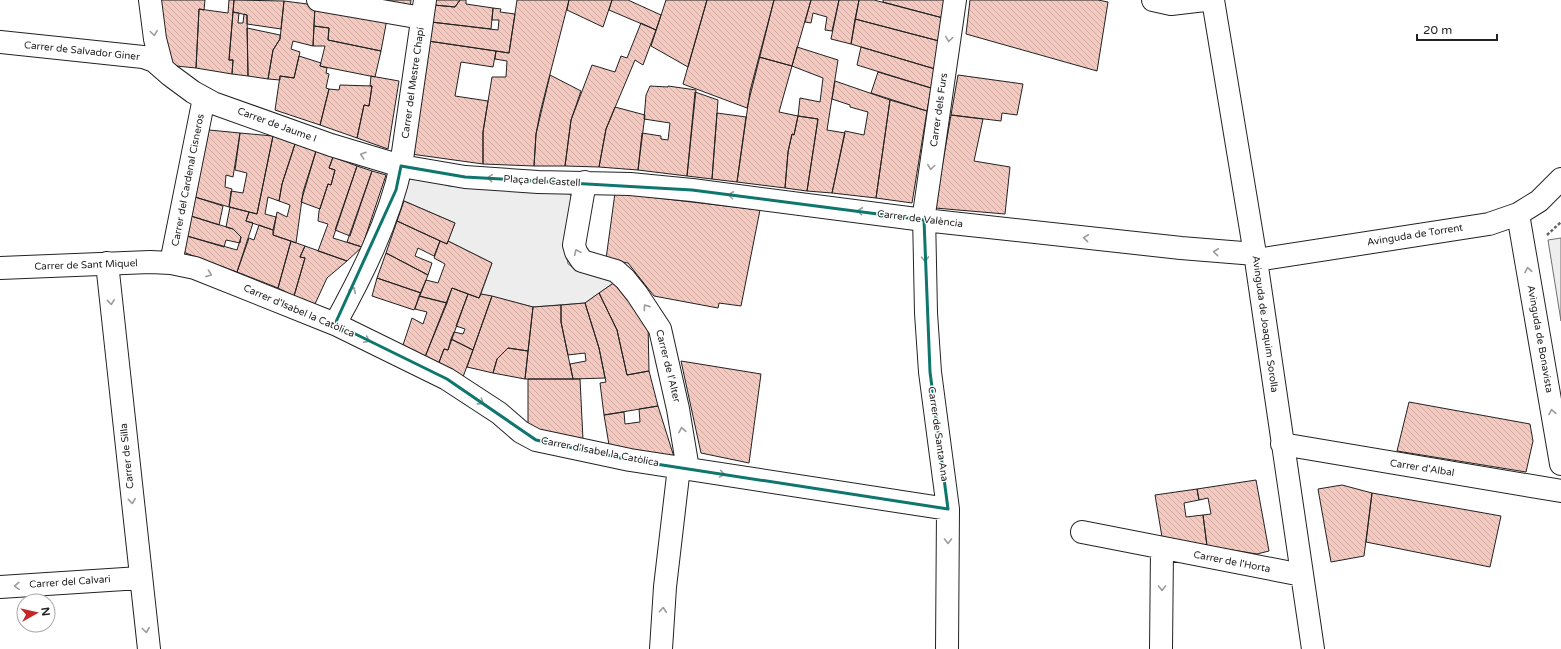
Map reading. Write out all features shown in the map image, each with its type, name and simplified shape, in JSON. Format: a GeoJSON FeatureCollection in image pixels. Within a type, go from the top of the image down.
{"type":"FeatureCollection","features":[{"type":"Feature","properties":{"kind":"street"},"geometry":{"type":"LineString","coordinates":[[150,0],[155,39],[162,66]]}},
{"type":"Feature","properties":{"kind":"street"},"geometry":{"type":"LineString","coordinates":[[318,0],[423,9]]}},
{"type":"Feature","properties":{"kind":"street","name":"Carrer dels Furs"},"geometry":{"type":"LineString","coordinates":[[924,220],[955,0]]}},
{"type":"Feature","properties":{"kind":"street"},"geometry":{"type":"LineString","coordinates":[[1153,0],[1171,4],[1205,0]]}},
{"type":"Feature","properties":{"kind":"street","name":"Avinguda de Joaquim Sorolla"},"geometry":{"type":"LineString","coordinates":[[1213,0],[1255,257],[1313,649]]}},
{"type":"Feature","properties":{"kind":"street","name":"Carrer del Mestre Chapí"},"geometry":{"type":"LineString","coordinates":[[335,324],[353,292],[396,190],[401,166],[423,9]]}},
{"type":"Feature","properties":{"kind":"street","name":"Carrer de Salvador Giner"},"geometry":{"type":"LineString","coordinates":[[0,42],[129,54],[154,61],[162,66]]}},
{"type":"Feature","properties":{"kind":"street","name":"Carrer de Jaume I"},"geometry":{"type":"LineString","coordinates":[[162,66],[170,76],[204,98],[331,145],[401,166]]}},
{"type":"Feature","properties":{"kind":"street","name":"Carrer del Cardenal Cisneros"},"geometry":{"type":"LineString","coordinates":[[171,263],[204,98]]}},
{"type":"Feature","properties":{"kind":"street","name":"Plaça del Castell"},"geometry":{"type":"LineString","coordinates":[[401,166],[465,176],[538,182],[585,182],[574,245],[576,252],[582,261],[616,271],[621,276]]}},
{"type":"Feature","properties":{"kind":"street","name":"Avinguda de Torrent"},"geometry":{"type":"LineString","coordinates":[[1255,257],[1489,224],[1518,214],[1539,201],[1561,179]]}},
{"type":"Feature","properties":{"kind":"street","name":"Carrer de València"},"geometry":{"type":"LineString","coordinates":[[585,182],[630,184],[692,190],[924,220],[1255,257]]}},
{"type":"Feature","properties":{"kind":"street","name":"Avinguda de Bonavista"},"geometry":{"type":"LineString","coordinates":[[1518,214],[1561,464]]}},
{"type":"Feature","properties":{"kind":"street","name":"Carrer de Santa Ana"},"geometry":{"type":"LineString","coordinates":[[924,220],[926,313],[930,372],[948,509],[947,649]]}},
{"type":"Feature","properties":{"kind":"street","name":"Carrer de Sant Miquel"},"geometry":{"type":"LineString","coordinates":[[0,268],[171,263]]}},
{"type":"Feature","properties":{"kind":"street","name":"Carrer d'Isabel la Catòlica"},"geometry":{"type":"LineString","coordinates":[[171,263],[195,268],[335,324],[447,379],[499,413],[521,432],[536,440],[630,460],[948,509]]}},
{"type":"Feature","properties":{"kind":"street","name":"Carrer de Silla"},"geometry":{"type":"LineString","coordinates":[[107,264],[140,578],[149,649]]}},
{"type":"Feature","properties":{"kind":"street","name":"Carrer de l'Alter"},"geometry":{"type":"LineString","coordinates":[[621,276],[637,294],[660,329],[677,402],[684,468],[665,587],[661,649]]}},
{"type":"Feature","properties":{"kind":"street","name":"Carrer d'Albal"},"geometry":{"type":"LineString","coordinates":[[1282,444],[1561,491]]}},
{"type":"Feature","properties":{"kind":"street","name":"Carrer de l'Horta"},"geometry":{"type":"LineString","coordinates":[[1082,532],[1162,549],[1302,575]]}},
{"type":"Feature","properties":{"kind":"street"},"geometry":{"type":"LineString","coordinates":[[1162,549],[1162,649]]}},
{"type":"Feature","properties":{"kind":"street","name":"Carrer del Calvari"},"geometry":{"type":"LineString","coordinates":[[0,587],[140,578]]}},
{"type":"Feature","properties":{"kind":"highlighted area"},"geometry":{"type":"Polygon","coordinates":[[[401,166],[465,177],[692,190],[924,220],[930,372],[948,509],[630,460],[536,440],[447,379],[335,324],[396,190],[401,166]]]}},
{"type":"Feature","properties":{"kind":"shaded area"},"geometry":{"type":"Polygon","coordinates":[[[409,174],[449,186],[522,188],[570,194],[573,200],[566,253],[568,264],[577,270],[615,282],[585,303],[533,307],[481,294],[492,263],[448,241],[455,223],[402,200],[409,174]]]}},
{"type":"Feature","properties":{"kind":"shaded area"},"geometry":{"type":"Polygon","coordinates":[[[1561,238],[1561,321],[1548,240],[1561,238]]]}},
{"type":"Feature","properties":{"kind":"building"},"geometry":{"type":"Polygon","coordinates":[[[156,0],[205,0],[204,10],[199,9],[196,68],[166,65],[156,0]]]}},
{"type":"Feature","properties":{"kind":"building"},"geometry":{"type":"Polygon","coordinates":[[[229,0],[234,0],[229,60],[233,60],[232,74],[196,68],[199,9],[228,13],[229,0]]]}},
{"type":"Feature","properties":{"kind":"building"},"geometry":{"type":"Polygon","coordinates":[[[234,0],[284,1],[281,29],[247,24],[247,15],[233,12],[234,0]]]}},
{"type":"Feature","properties":{"kind":"building"},"geometry":{"type":"Polygon","coordinates":[[[385,0],[411,0],[410,9],[385,3],[385,0]]]}},
{"type":"Feature","properties":{"kind":"building"},"geometry":{"type":"Polygon","coordinates":[[[434,0],[460,0],[455,7],[434,5],[434,0]]]}},
{"type":"Feature","properties":{"kind":"building"},"geometry":{"type":"Polygon","coordinates":[[[460,0],[466,0],[466,4],[493,8],[491,29],[431,22],[434,5],[455,7],[460,0]]]}},
{"type":"Feature","properties":{"kind":"building"},"geometry":{"type":"Polygon","coordinates":[[[517,0],[569,0],[540,113],[536,134],[534,166],[483,164],[483,132],[492,77],[506,77],[507,61],[495,59],[496,51],[509,53],[517,0]]]}},
{"type":"Feature","properties":{"kind":"building"},"geometry":{"type":"Polygon","coordinates":[[[569,0],[612,0],[603,27],[567,10],[569,0]]]}},
{"type":"Feature","properties":{"kind":"building"},"geometry":{"type":"Polygon","coordinates":[[[612,0],[628,0],[661,15],[656,30],[609,10],[612,0]]]}},
{"type":"Feature","properties":{"kind":"building"},"geometry":{"type":"Polygon","coordinates":[[[666,0],[707,0],[688,67],[651,46],[666,0]]]}},
{"type":"Feature","properties":{"kind":"building"},"geometry":{"type":"Polygon","coordinates":[[[707,0],[774,0],[747,108],[683,84],[707,0]]]}},
{"type":"Feature","properties":{"kind":"building"},"geometry":{"type":"Polygon","coordinates":[[[774,0],[811,0],[792,66],[759,57],[774,0]]]}},
{"type":"Feature","properties":{"kind":"building"},"geometry":{"type":"Polygon","coordinates":[[[811,0],[839,0],[832,31],[825,30],[827,17],[813,13],[811,23],[805,22],[811,0]]]}},
{"type":"Feature","properties":{"kind":"building"},"geometry":{"type":"Polygon","coordinates":[[[839,0],[859,0],[851,44],[831,39],[839,0]]]}},
{"type":"Feature","properties":{"kind":"building"},"geometry":{"type":"Polygon","coordinates":[[[859,0],[874,0],[943,18],[939,41],[855,19],[859,0]]]}},
{"type":"Feature","properties":{"kind":"building"},"geometry":{"type":"Polygon","coordinates":[[[883,0],[946,0],[943,18],[883,2],[883,0]]]}},
{"type":"Feature","properties":{"kind":"building"},"geometry":{"type":"Polygon","coordinates":[[[970,0],[1098,0],[1108,2],[1097,71],[966,34],[970,0]]]}},
{"type":"Feature","properties":{"kind":"building"},"geometry":{"type":"Polygon","coordinates":[[[284,1],[315,5],[313,46],[293,41],[291,49],[300,52],[294,78],[280,76],[280,80],[268,79],[273,50],[280,39],[284,1]]]}},
{"type":"Feature","properties":{"kind":"building"},"geometry":{"type":"Polygon","coordinates":[[[315,5],[387,19],[381,51],[328,40],[329,28],[314,26],[315,5]]]}},
{"type":"Feature","properties":{"kind":"building"},"geometry":{"type":"Polygon","coordinates":[[[493,8],[501,9],[500,12],[515,14],[509,53],[428,41],[431,22],[498,30],[499,20],[492,20],[493,8]]]}},
{"type":"Feature","properties":{"kind":"building"},"geometry":{"type":"Polygon","coordinates":[[[233,12],[239,13],[238,23],[243,23],[244,14],[247,15],[248,76],[232,74],[233,60],[229,60],[233,12]]]}},
{"type":"Feature","properties":{"kind":"building"},"geometry":{"type":"Polygon","coordinates":[[[855,19],[939,41],[935,69],[851,44],[855,19]]]}},
{"type":"Feature","properties":{"kind":"building"},"geometry":{"type":"Polygon","coordinates":[[[641,23],[656,30],[643,65],[635,60],[606,129],[599,167],[565,166],[571,120],[592,65],[615,72],[621,56],[627,58],[641,23]]]}},
{"type":"Feature","properties":{"kind":"building"},"geometry":{"type":"Polygon","coordinates":[[[314,26],[329,28],[328,40],[381,51],[375,77],[320,66],[325,46],[313,46],[314,26]]]}},
{"type":"Feature","properties":{"kind":"building"},"geometry":{"type":"Polygon","coordinates":[[[247,28],[280,35],[280,39],[273,50],[268,79],[248,76],[247,28]]]}},
{"type":"Feature","properties":{"kind":"building"},"geometry":{"type":"Polygon","coordinates":[[[428,41],[496,51],[493,67],[461,62],[455,96],[488,101],[483,132],[483,164],[411,154],[428,41]]]}},
{"type":"Feature","properties":{"kind":"building"},"geometry":{"type":"Polygon","coordinates":[[[797,47],[838,60],[827,130],[845,133],[832,193],[807,191],[818,119],[798,116],[800,98],[820,102],[823,78],[792,66],[797,47]]]}},
{"type":"Feature","properties":{"kind":"building"},"geometry":{"type":"Polygon","coordinates":[[[861,47],[935,69],[931,88],[857,65],[861,47]]]}},
{"type":"Feature","properties":{"kind":"building"},"geometry":{"type":"Polygon","coordinates":[[[299,56],[321,63],[320,66],[327,68],[326,73],[329,74],[326,88],[329,89],[320,125],[275,110],[280,76],[294,78],[299,56]]]}},
{"type":"Feature","properties":{"kind":"building"},"geometry":{"type":"Polygon","coordinates":[[[759,57],[792,66],[779,112],[798,116],[794,135],[792,134],[788,152],[785,188],[737,182],[750,91],[759,57]]]}},
{"type":"Feature","properties":{"kind":"building"},"geometry":{"type":"Polygon","coordinates":[[[878,72],[931,88],[927,111],[871,93],[878,72]]]}},
{"type":"Feature","properties":{"kind":"building"},"geometry":{"type":"Polygon","coordinates":[[[550,75],[581,91],[571,120],[565,166],[534,166],[536,134],[550,75]]]}},
{"type":"Feature","properties":{"kind":"building"},"geometry":{"type":"Polygon","coordinates":[[[958,75],[1023,84],[1017,115],[1002,113],[1001,121],[951,115],[958,75]]]}},
{"type":"Feature","properties":{"kind":"building"},"geometry":{"type":"Polygon","coordinates":[[[371,76],[399,81],[388,149],[357,138],[364,105],[369,106],[372,86],[370,86],[371,76]]]}},
{"type":"Feature","properties":{"kind":"building"},"geometry":{"type":"Polygon","coordinates":[[[835,81],[890,100],[876,198],[832,193],[845,131],[864,135],[868,112],[850,107],[850,105],[832,99],[835,81]]]}},
{"type":"Feature","properties":{"kind":"building"},"geometry":{"type":"Polygon","coordinates":[[[340,85],[372,86],[369,106],[364,105],[357,138],[320,125],[329,89],[339,90],[340,85]]]}},
{"type":"Feature","properties":{"kind":"building"},"geometry":{"type":"Polygon","coordinates":[[[650,86],[668,86],[696,90],[687,176],[638,170],[642,133],[661,136],[661,139],[668,140],[670,123],[644,119],[646,95],[650,86]]]}},
{"type":"Feature","properties":{"kind":"building"},"geometry":{"type":"Polygon","coordinates":[[[695,92],[718,100],[712,179],[687,176],[695,92]]]}},
{"type":"Feature","properties":{"kind":"building"},"geometry":{"type":"Polygon","coordinates":[[[890,100],[927,111],[912,203],[876,198],[890,100]]]}},
{"type":"Feature","properties":{"kind":"building"},"geometry":{"type":"Polygon","coordinates":[[[615,107],[645,115],[638,170],[599,167],[606,129],[615,107]]]}},
{"type":"Feature","properties":{"kind":"building"},"geometry":{"type":"Polygon","coordinates":[[[717,113],[746,117],[737,182],[712,179],[717,113]]]}},
{"type":"Feature","properties":{"kind":"building"},"geometry":{"type":"Polygon","coordinates":[[[951,115],[983,119],[974,161],[1010,167],[1005,214],[935,208],[951,115]]]}},
{"type":"Feature","properties":{"kind":"building"},"geometry":{"type":"Polygon","coordinates":[[[798,116],[818,119],[807,191],[785,188],[788,152],[792,134],[794,135],[798,116]]]}},
{"type":"Feature","properties":{"kind":"building"},"geometry":{"type":"Polygon","coordinates":[[[209,130],[240,133],[233,177],[226,175],[225,187],[232,189],[229,207],[195,197],[209,130]]]}},
{"type":"Feature","properties":{"kind":"building"},"geometry":{"type":"Polygon","coordinates":[[[240,133],[273,136],[257,214],[229,207],[231,191],[243,193],[247,173],[235,170],[240,133]]]}},
{"type":"Feature","properties":{"kind":"building"},"geometry":{"type":"Polygon","coordinates":[[[273,136],[295,144],[282,184],[279,201],[268,197],[265,214],[276,217],[273,230],[246,221],[249,212],[257,214],[273,136]]]}},
{"type":"Feature","properties":{"kind":"building"},"geometry":{"type":"Polygon","coordinates":[[[295,144],[316,151],[303,192],[296,243],[273,235],[277,212],[287,217],[290,205],[279,201],[282,184],[295,144]]]}},
{"type":"Feature","properties":{"kind":"building"},"geometry":{"type":"Polygon","coordinates":[[[316,151],[333,157],[329,168],[335,170],[331,185],[328,184],[320,209],[301,202],[316,151]]]}},
{"type":"Feature","properties":{"kind":"building"},"geometry":{"type":"Polygon","coordinates":[[[333,157],[357,166],[333,238],[362,247],[347,261],[318,251],[328,224],[318,221],[319,211],[328,184],[331,185],[335,170],[329,168],[333,157]]]}},
{"type":"Feature","properties":{"kind":"building"},"geometry":{"type":"Polygon","coordinates":[[[357,166],[372,171],[350,236],[335,230],[357,166]]]}},
{"type":"Feature","properties":{"kind":"building"},"geometry":{"type":"Polygon","coordinates":[[[372,171],[386,175],[362,247],[347,242],[372,171]]]}},
{"type":"Feature","properties":{"kind":"building"},"geometry":{"type":"Polygon","coordinates":[[[615,193],[760,210],[741,306],[719,303],[718,308],[654,296],[628,263],[606,259],[615,193]]]}},
{"type":"Feature","properties":{"kind":"building"},"geometry":{"type":"Polygon","coordinates":[[[195,197],[223,206],[219,225],[191,216],[195,197]]]}},
{"type":"Feature","properties":{"kind":"building"},"geometry":{"type":"Polygon","coordinates":[[[404,201],[455,223],[447,244],[397,221],[404,201]]]}},
{"type":"Feature","properties":{"kind":"building"},"geometry":{"type":"Polygon","coordinates":[[[230,207],[249,212],[246,221],[253,223],[237,272],[183,252],[187,236],[237,250],[241,237],[233,229],[226,227],[230,207]]]}},
{"type":"Feature","properties":{"kind":"building"},"geometry":{"type":"Polygon","coordinates":[[[191,216],[233,229],[241,237],[240,243],[226,240],[224,247],[187,236],[191,216]]]}},
{"type":"Feature","properties":{"kind":"building"},"geometry":{"type":"Polygon","coordinates":[[[397,221],[440,241],[434,256],[418,248],[415,256],[432,263],[428,275],[386,253],[397,221]]]}},
{"type":"Feature","properties":{"kind":"building"},"geometry":{"type":"Polygon","coordinates":[[[259,225],[273,230],[273,235],[291,241],[278,288],[237,272],[249,238],[254,240],[259,225]]]}},
{"type":"Feature","properties":{"kind":"building"},"geometry":{"type":"Polygon","coordinates":[[[291,241],[305,246],[300,257],[305,258],[294,296],[278,288],[291,241]]]}},
{"type":"Feature","properties":{"kind":"building"},"geometry":{"type":"Polygon","coordinates":[[[440,241],[447,244],[448,241],[492,263],[479,298],[452,288],[447,303],[419,296],[426,280],[438,283],[445,264],[434,258],[440,241]]]}},
{"type":"Feature","properties":{"kind":"building"},"geometry":{"type":"Polygon","coordinates":[[[305,246],[347,261],[327,278],[315,304],[294,296],[305,258],[300,257],[305,246]]]}},
{"type":"Feature","properties":{"kind":"building"},"geometry":{"type":"Polygon","coordinates":[[[386,253],[428,275],[421,293],[377,278],[386,253]]]}},
{"type":"Feature","properties":{"kind":"building"},"geometry":{"type":"Polygon","coordinates":[[[377,278],[421,293],[414,310],[372,296],[377,278]]]}},
{"type":"Feature","properties":{"kind":"building"},"geometry":{"type":"Polygon","coordinates":[[[615,282],[648,323],[649,371],[627,375],[617,330],[599,293],[615,282]]]}},
{"type":"Feature","properties":{"kind":"building"},"geometry":{"type":"Polygon","coordinates":[[[452,288],[468,294],[448,350],[444,349],[438,365],[425,357],[452,288]]]}},
{"type":"Feature","properties":{"kind":"building"},"geometry":{"type":"Polygon","coordinates":[[[599,293],[617,330],[627,375],[649,371],[658,406],[604,415],[600,383],[606,382],[599,348],[585,303],[599,293]]]}},
{"type":"Feature","properties":{"kind":"building"},"geometry":{"type":"Polygon","coordinates":[[[468,294],[479,298],[481,294],[492,296],[473,350],[451,339],[454,332],[463,334],[465,329],[456,326],[468,294]]]}},
{"type":"Feature","properties":{"kind":"building"},"geometry":{"type":"Polygon","coordinates":[[[419,296],[447,303],[425,357],[403,345],[412,318],[423,324],[427,312],[415,309],[419,296]]]}},
{"type":"Feature","properties":{"kind":"building"},"geometry":{"type":"Polygon","coordinates":[[[492,296],[533,307],[528,351],[508,348],[497,359],[493,373],[467,367],[492,296]]]}},
{"type":"Feature","properties":{"kind":"building"},"geometry":{"type":"Polygon","coordinates":[[[585,303],[599,348],[605,378],[573,379],[570,364],[586,361],[585,353],[568,355],[561,322],[561,305],[585,303]]]}},
{"type":"Feature","properties":{"kind":"building"},"geometry":{"type":"Polygon","coordinates":[[[561,305],[561,322],[573,379],[525,379],[533,307],[561,305]]]}},
{"type":"Feature","properties":{"kind":"building"},"geometry":{"type":"Polygon","coordinates":[[[451,339],[473,350],[463,377],[438,365],[444,349],[448,350],[451,339]]]}},
{"type":"Feature","properties":{"kind":"building"},"geometry":{"type":"Polygon","coordinates":[[[508,348],[528,351],[525,379],[493,373],[497,359],[508,348]]]}},
{"type":"Feature","properties":{"kind":"building"},"geometry":{"type":"Polygon","coordinates":[[[681,361],[761,374],[749,463],[701,453],[681,361]]]}},
{"type":"Feature","properties":{"kind":"building"},"geometry":{"type":"Polygon","coordinates":[[[528,379],[580,379],[583,440],[528,429],[528,379]]]}},
{"type":"Feature","properties":{"kind":"building"},"geometry":{"type":"Polygon","coordinates":[[[1409,402],[1530,424],[1533,441],[1526,472],[1397,451],[1409,402]]]}},
{"type":"Feature","properties":{"kind":"building"},"geometry":{"type":"Polygon","coordinates":[[[658,406],[674,457],[609,445],[604,415],[624,412],[625,424],[640,422],[639,409],[658,406]]]}},
{"type":"Feature","properties":{"kind":"building"},"geometry":{"type":"Polygon","coordinates":[[[1256,480],[1269,551],[1257,554],[1207,546],[1203,515],[1211,514],[1208,498],[1199,500],[1197,489],[1256,480]]]}},
{"type":"Feature","properties":{"kind":"building"},"geometry":{"type":"Polygon","coordinates":[[[1342,485],[1372,493],[1364,556],[1331,562],[1318,489],[1342,485]]]}},
{"type":"Feature","properties":{"kind":"building"},"geometry":{"type":"Polygon","coordinates":[[[1197,489],[1199,500],[1184,503],[1186,517],[1203,515],[1207,546],[1162,537],[1155,495],[1197,489]]]}},
{"type":"Feature","properties":{"kind":"building"},"geometry":{"type":"Polygon","coordinates":[[[1372,493],[1501,516],[1490,567],[1366,542],[1372,493]]]}}]}
